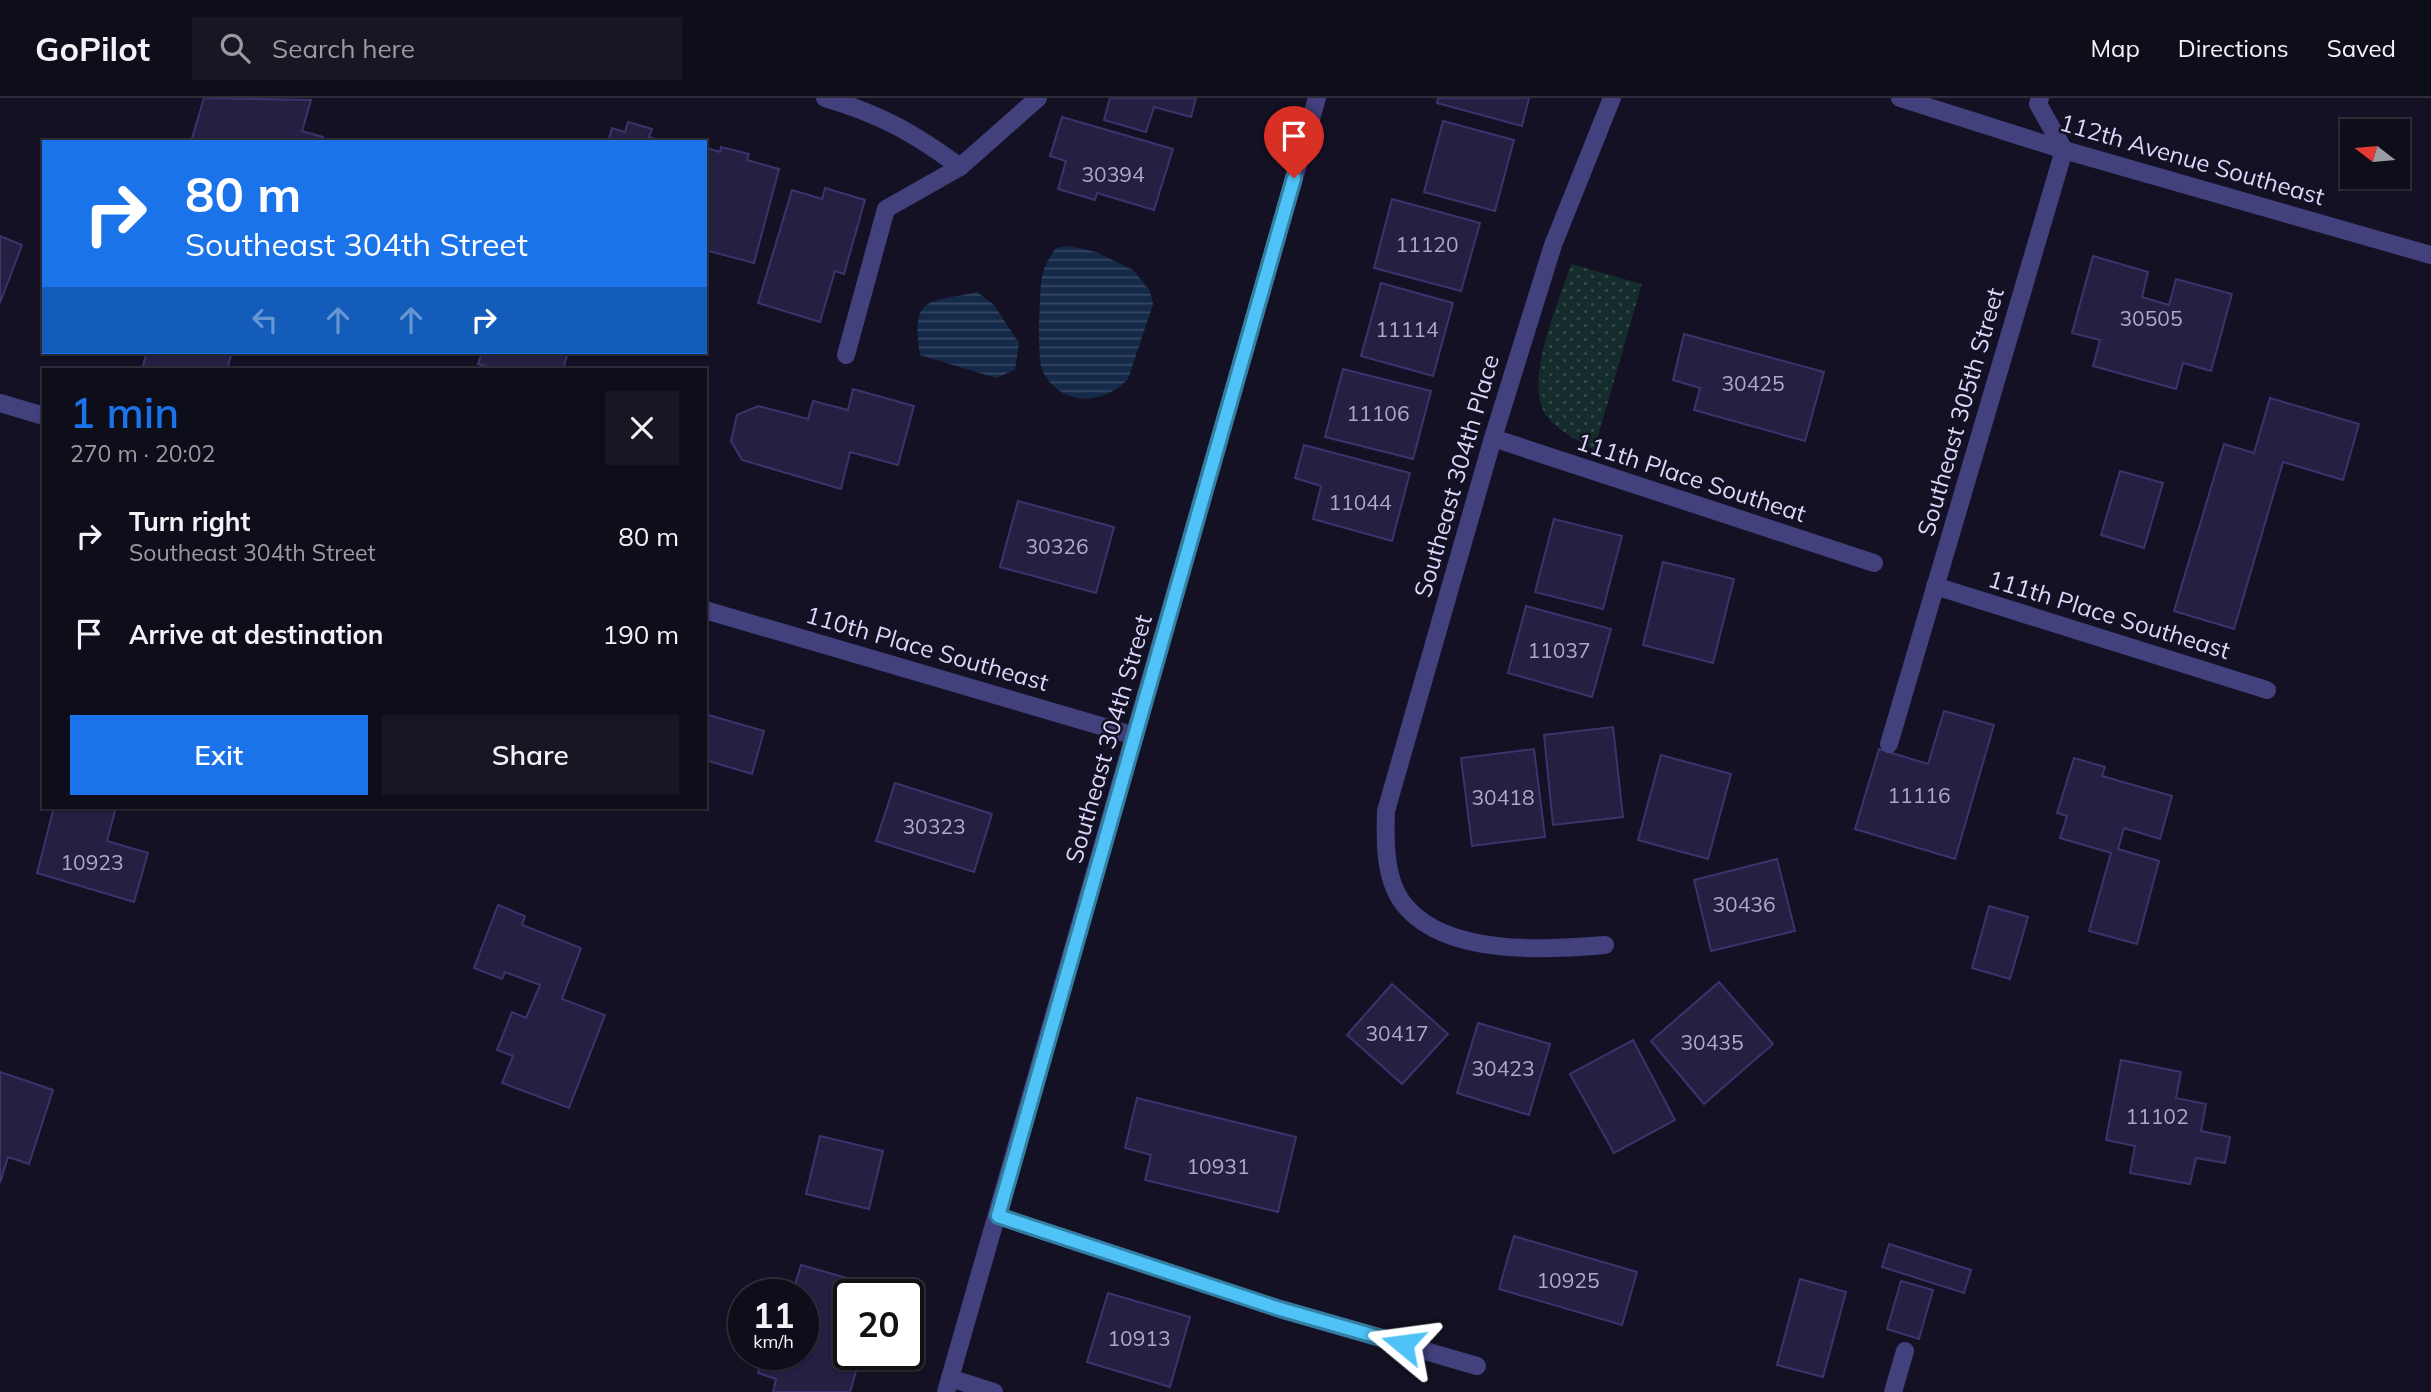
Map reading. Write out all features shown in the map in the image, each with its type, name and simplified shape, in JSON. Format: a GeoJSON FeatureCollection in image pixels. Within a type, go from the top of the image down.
{"type":"FeatureCollection","features":[{"type":"Feature","properties":{"kind":"street"},"geometry":{"type":"LineString","coordinates":[[825,98],[871,112],[922,139],[960,167]]}},
{"type":"Feature","properties":{"kind":"street"},"geometry":{"type":"LineString","coordinates":[[846,355],[886,209],[960,167],[1038,98]]}},
{"type":"Feature","properties":{"kind":"street","name":"Southeast 304th Street"},"geometry":{"type":"LineString","coordinates":[[948,1385],[1317,98]]}},
{"type":"Feature","properties":{"kind":"street","name":"Southeast 304th Place"},"geometry":{"type":"LineString","coordinates":[[1605,945],[1536,950],[1462,938],[1430,928],[1405,906],[1390,876],[1385,839],[1386,811],[1493,438],[1553,245],[1612,98]]}},
{"type":"Feature","properties":{"kind":"street","name":"112th Avenue Southeast"},"geometry":{"type":"LineString","coordinates":[[1900,98],[2064,150],[2431,255]]}},
{"type":"Feature","properties":{"kind":"street"},"geometry":{"type":"LineString","coordinates":[[2040,98],[2038,104],[2064,150]]}},
{"type":"Feature","properties":{"kind":"street","name":"Southeast 305th Street"},"geometry":{"type":"LineString","coordinates":[[1889,744],[2064,150]]}},
{"type":"Feature","properties":{"kind":"street"},"geometry":{"type":"LineString","coordinates":[[0,403],[42,415]]}},
{"type":"Feature","properties":{"kind":"street","name":"111th Place Southeat"},"geometry":{"type":"LineString","coordinates":[[1493,438],[1874,563]]}},
{"type":"Feature","properties":{"kind":"street","name":"111th Place Southeast"},"geometry":{"type":"LineString","coordinates":[[1935,586],[2267,690]]}},
{"type":"Feature","properties":{"kind":"street","name":"110th Place Southeast"},"geometry":{"type":"LineString","coordinates":[[707,611],[1135,736]]}},
{"type":"Feature","properties":{"kind":"street"},"geometry":{"type":"LineString","coordinates":[[998,1216],[1280,1309],[1477,1366]]}},
{"type":"Feature","properties":{"kind":"street"},"geometry":{"type":"LineString","coordinates":[[1893,1392],[1905,1351]]}},
{"type":"Feature","properties":{"kind":"street"},"geometry":{"type":"LineString","coordinates":[[948,1385],[994,1392]]}},
{"type":"Feature","properties":{"kind":"green space"},"geometry":{"type":"Polygon","coordinates":[[[1571,264],[1642,284],[1594,450],[1556,426],[1546,415],[1540,400],[1539,382],[1545,341],[1571,264]]]}},
{"type":"Feature","properties":{"kind":"water"},"geometry":{"type":"Polygon","coordinates":[[[1070,246],[1096,252],[1133,270],[1150,291],[1153,304],[1128,379],[1118,388],[1094,398],[1070,396],[1059,391],[1050,382],[1040,363],[1040,291],[1043,272],[1056,248],[1070,246]]]}},
{"type":"Feature","properties":{"kind":"water"},"geometry":{"type":"Polygon","coordinates":[[[977,292],[994,305],[1019,343],[1015,370],[996,378],[920,355],[918,321],[921,311],[936,301],[977,292]]]}},
{"type":"Feature","properties":{"kind":"building"},"geometry":{"type":"Polygon","coordinates":[[[204,98],[311,100],[302,131],[323,137],[322,140],[192,140],[204,98]]]}},
{"type":"Feature","properties":{"kind":"building"},"geometry":{"type":"Polygon","coordinates":[[[1110,98],[1196,98],[1191,117],[1154,107],[1146,132],[1104,120],[1110,98]]]}},
{"type":"Feature","properties":{"kind":"building"},"geometry":{"type":"Polygon","coordinates":[[[1438,98],[1529,98],[1522,126],[1437,103],[1438,98]]]}},
{"type":"Feature","properties":{"kind":"building"},"geometry":{"type":"Polygon","coordinates":[[[1062,117],[1173,149],[1154,210],[1097,193],[1095,200],[1058,189],[1066,161],[1050,156],[1062,117]]]}},
{"type":"Feature","properties":{"kind":"building"},"geometry":{"type":"Polygon","coordinates":[[[1443,121],[1514,140],[1495,211],[1424,192],[1443,121]]]}},
{"type":"Feature","properties":{"kind":"building"},"geometry":{"type":"Polygon","coordinates":[[[628,122],[652,129],[649,137],[658,140],[609,140],[612,128],[625,132],[628,122]]]}},
{"type":"Feature","properties":{"kind":"building"},"geometry":{"type":"Polygon","coordinates":[[[721,147],[749,154],[747,160],[779,169],[754,263],[707,251],[707,148],[720,152],[721,147]]]}},
{"type":"Feature","properties":{"kind":"building"},"geometry":{"type":"Polygon","coordinates":[[[825,188],[865,200],[844,274],[835,271],[820,322],[758,303],[792,190],[822,199],[825,188]]]}},
{"type":"Feature","properties":{"kind":"building"},"geometry":{"type":"Polygon","coordinates":[[[1392,199],[1480,223],[1461,291],[1374,268],[1392,199]]]}},
{"type":"Feature","properties":{"kind":"building"},"geometry":{"type":"Polygon","coordinates":[[[0,236],[22,245],[0,303],[0,236]]]}},
{"type":"Feature","properties":{"kind":"building"},"geometry":{"type":"Polygon","coordinates":[[[2093,256],[2148,272],[2142,297],[2169,305],[2176,279],[2232,294],[2211,371],[2183,363],[2176,389],[2093,366],[2100,340],[2072,333],[2093,256]]]}},
{"type":"Feature","properties":{"kind":"building"},"geometry":{"type":"Polygon","coordinates":[[[1381,283],[1453,303],[1433,376],[1361,356],[1381,283]]]}},
{"type":"Feature","properties":{"kind":"building"},"geometry":{"type":"Polygon","coordinates":[[[1684,334],[1824,372],[1805,441],[1694,410],[1700,388],[1673,380],[1684,334]]]}},
{"type":"Feature","properties":{"kind":"building"},"geometry":{"type":"Polygon","coordinates":[[[146,354],[231,354],[227,368],[142,368],[146,354]]]}},
{"type":"Feature","properties":{"kind":"building"},"geometry":{"type":"Polygon","coordinates":[[[481,354],[567,354],[563,368],[492,368],[478,364],[481,354]]]}},
{"type":"Feature","properties":{"kind":"building"},"geometry":{"type":"Polygon","coordinates":[[[1343,369],[1431,391],[1413,459],[1325,437],[1343,369]]]}},
{"type":"Feature","properties":{"kind":"building"},"geometry":{"type":"Polygon","coordinates":[[[853,389],[914,406],[898,465],[850,452],[841,489],[742,460],[731,441],[737,415],[758,406],[808,419],[813,401],[848,410],[853,389]]]}},
{"type":"Feature","properties":{"kind":"building"},"geometry":{"type":"Polygon","coordinates":[[[2270,398],[2359,424],[2343,480],[2283,462],[2234,629],[2174,611],[2224,444],[2254,453],[2270,398]]]}},
{"type":"Feature","properties":{"kind":"building"},"geometry":{"type":"Polygon","coordinates":[[[1304,445],[1410,473],[1392,541],[1313,519],[1321,486],[1295,478],[1304,445]]]}},
{"type":"Feature","properties":{"kind":"building"},"geometry":{"type":"Polygon","coordinates":[[[2120,471],[2163,483],[2144,548],[2101,535],[2120,471]]]}},
{"type":"Feature","properties":{"kind":"building"},"geometry":{"type":"Polygon","coordinates":[[[1018,501],[1114,527],[1096,593],[1000,567],[1018,501]]]}},
{"type":"Feature","properties":{"kind":"building"},"geometry":{"type":"Polygon","coordinates":[[[1554,519],[1622,536],[1603,609],[1535,592],[1554,519]]]}},
{"type":"Feature","properties":{"kind":"building"},"geometry":{"type":"Polygon","coordinates":[[[1663,562],[1734,579],[1713,663],[1643,645],[1663,562]]]}},
{"type":"Feature","properties":{"kind":"building"},"geometry":{"type":"Polygon","coordinates":[[[1526,606],[1611,629],[1592,697],[1508,673],[1526,606]]]}},
{"type":"Feature","properties":{"kind":"building"},"geometry":{"type":"Polygon","coordinates":[[[1944,711],[1994,725],[1955,859],[1855,829],[1879,749],[1928,764],[1944,711]]]}},
{"type":"Feature","properties":{"kind":"building"},"geometry":{"type":"Polygon","coordinates":[[[707,715],[764,731],[752,774],[707,761],[707,715]]]}},
{"type":"Feature","properties":{"kind":"building"},"geometry":{"type":"Polygon","coordinates":[[[1613,727],[1623,817],[1553,825],[1544,735],[1613,727]]]}},
{"type":"Feature","properties":{"kind":"building"},"geometry":{"type":"Polygon","coordinates":[[[1534,749],[1545,837],[1472,846],[1461,758],[1534,749]]]}},
{"type":"Feature","properties":{"kind":"building"},"geometry":{"type":"Polygon","coordinates":[[[1661,755],[1731,774],[1708,859],[1638,840],[1661,755]]]}},
{"type":"Feature","properties":{"kind":"building"},"geometry":{"type":"Polygon","coordinates":[[[2074,758],[2105,767],[2102,776],[2172,796],[2160,839],[2124,828],[2118,849],[2159,861],[2137,944],[2089,931],[2111,853],[2060,838],[2067,816],[2057,813],[2074,758]]]}},
{"type":"Feature","properties":{"kind":"building"},"geometry":{"type":"Polygon","coordinates":[[[895,783],[992,814],[974,872],[876,841],[895,783]]]}},
{"type":"Feature","properties":{"kind":"building"},"geometry":{"type":"Polygon","coordinates":[[[53,809],[115,809],[107,841],[148,853],[134,902],[37,873],[53,809]]]}},
{"type":"Feature","properties":{"kind":"building"},"geometry":{"type":"Polygon","coordinates":[[[1777,859],[1795,931],[1711,951],[1694,880],[1777,859]]]}},
{"type":"Feature","properties":{"kind":"building"},"geometry":{"type":"Polygon","coordinates":[[[498,905],[525,916],[522,925],[581,948],[562,999],[605,1015],[569,1108],[502,1083],[513,1056],[497,1050],[512,1012],[526,1018],[540,985],[505,972],[502,979],[474,968],[498,905]]]}},
{"type":"Feature","properties":{"kind":"building"},"geometry":{"type":"Polygon","coordinates":[[[1989,906],[2028,917],[2010,979],[1972,968],[1989,906]]]}},
{"type":"Feature","properties":{"kind":"building"},"geometry":{"type":"Polygon","coordinates":[[[1719,982],[1773,1044],[1704,1104],[1651,1041],[1719,982]]]}},
{"type":"Feature","properties":{"kind":"building"},"geometry":{"type":"Polygon","coordinates":[[[1392,984],[1448,1034],[1402,1084],[1347,1035],[1392,984]]]}},
{"type":"Feature","properties":{"kind":"building"},"geometry":{"type":"Polygon","coordinates":[[[1478,1023],[1550,1044],[1529,1115],[1457,1093],[1478,1023]]]}},
{"type":"Feature","properties":{"kind":"building"},"geometry":{"type":"Polygon","coordinates":[[[1633,1040],[1675,1120],[1614,1153],[1570,1074],[1633,1040]]]}},
{"type":"Feature","properties":{"kind":"building"},"geometry":{"type":"Polygon","coordinates":[[[2121,1060],[2181,1072],[2176,1098],[2206,1104],[2201,1131],[2230,1137],[2225,1163],[2196,1158],[2190,1184],[2130,1173],[2135,1146],[2106,1140],[2121,1060]]]}},
{"type":"Feature","properties":{"kind":"building"},"geometry":{"type":"Polygon","coordinates":[[[0,1072],[53,1090],[29,1164],[8,1157],[0,1183],[0,1072]]]}},
{"type":"Feature","properties":{"kind":"building"},"geometry":{"type":"Polygon","coordinates":[[[1137,1098],[1296,1137],[1278,1212],[1145,1180],[1151,1155],[1125,1148],[1137,1098]]]}},
{"type":"Feature","properties":{"kind":"building"},"geometry":{"type":"Polygon","coordinates":[[[820,1136],[883,1151],[869,1209],[806,1194],[820,1136]]]}},
{"type":"Feature","properties":{"kind":"building"},"geometry":{"type":"Polygon","coordinates":[[[1514,1236],[1637,1272],[1622,1325],[1499,1289],[1514,1236]]]}},
{"type":"Feature","properties":{"kind":"building"},"geometry":{"type":"Polygon","coordinates":[[[1889,1244],[1971,1270],[1964,1293],[1882,1267],[1889,1244]]]}},
{"type":"Feature","properties":{"kind":"building"},"geometry":{"type":"Polygon","coordinates":[[[801,1265],[851,1279],[833,1279],[833,1370],[856,1370],[850,1392],[773,1392],[776,1379],[758,1373],[759,1370],[819,1370],[819,1279],[797,1279],[801,1265]]]}},
{"type":"Feature","properties":{"kind":"building"},"geometry":{"type":"Polygon","coordinates":[[[1800,1279],[1846,1292],[1823,1377],[1777,1365],[1800,1279]]]}},
{"type":"Feature","properties":{"kind":"building"},"geometry":{"type":"Polygon","coordinates":[[[1901,1281],[1933,1290],[1919,1339],[1887,1329],[1901,1281]]]}},
{"type":"Feature","properties":{"kind":"building"},"geometry":{"type":"Polygon","coordinates":[[[1108,1293],[1190,1317],[1170,1387],[1087,1362],[1108,1293]]]}},
{"type":"Feature","properties":{"kind":"route"},"geometry":{"type":"LineString","coordinates":[[1294,178],[998,1216],[1280,1309],[1403,1344]]}}]}
